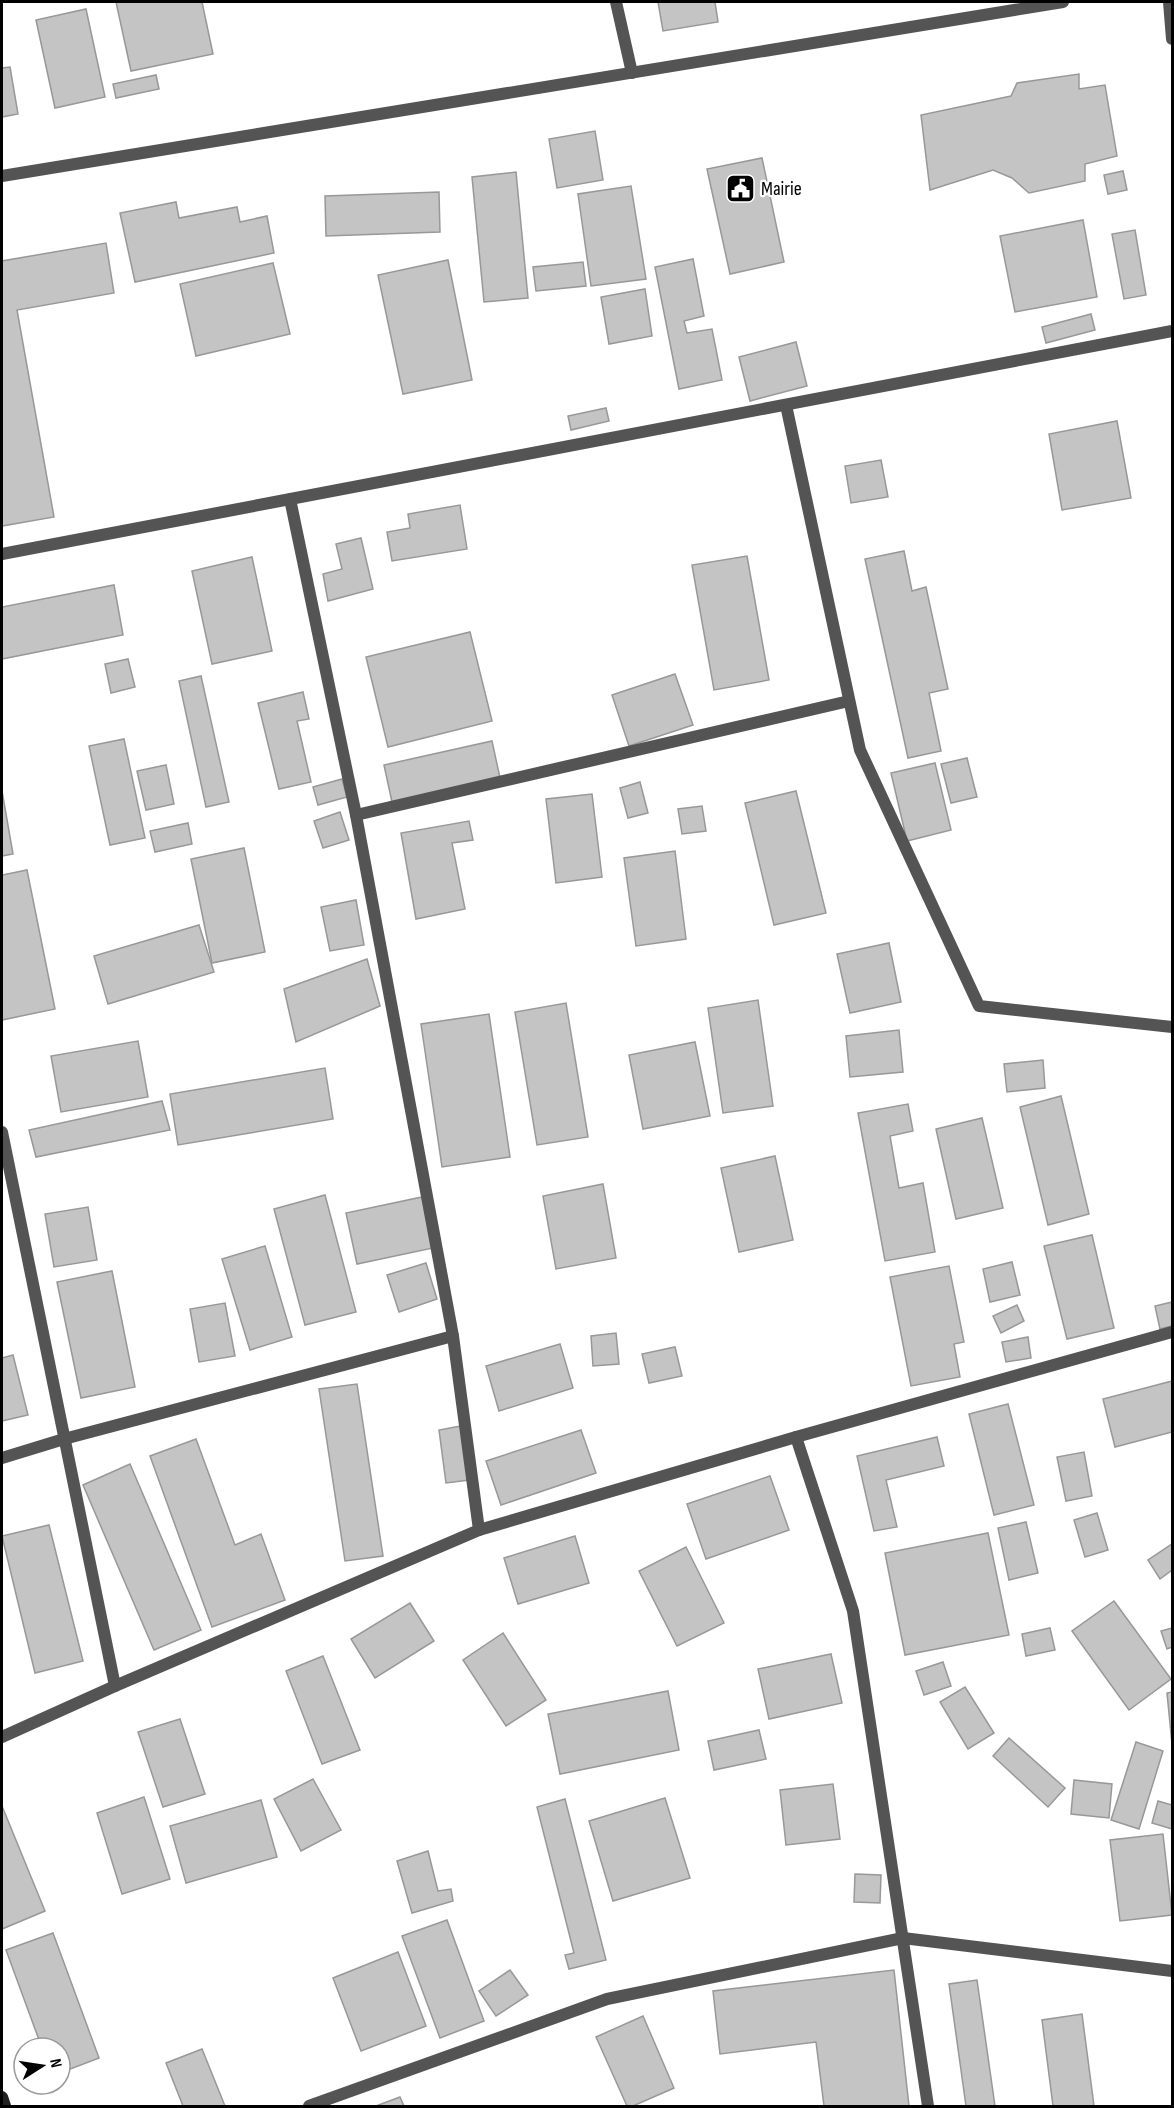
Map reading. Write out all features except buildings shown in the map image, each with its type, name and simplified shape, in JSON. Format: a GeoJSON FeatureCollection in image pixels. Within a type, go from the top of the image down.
{"type":"FeatureCollection","features":[{"type":"Feature","properties":{"kind":"street"},"geometry":{"type":"LineString","coordinates":[[616,2],[632,73]]}},
{"type":"Feature","properties":{"kind":"street"},"geometry":{"type":"LineString","coordinates":[[2,176],[1063,2]]}},
{"type":"Feature","properties":{"kind":"street"},"geometry":{"type":"LineString","coordinates":[[1169,2],[1173,39]]}},
{"type":"Feature","properties":{"kind":"street"},"geometry":{"type":"LineString","coordinates":[[2,554],[1173,331]]}},
{"type":"Feature","properties":{"kind":"street"},"geometry":{"type":"LineString","coordinates":[[786,405],[860,750],[979,1006],[1173,1028]]}},
{"type":"Feature","properties":{"kind":"street"},"geometry":{"type":"LineString","coordinates":[[290,499],[356,815],[453,1336],[479,1530]]}},
{"type":"Feature","properties":{"kind":"street"},"geometry":{"type":"LineString","coordinates":[[356,815],[849,701]]}},
{"type":"Feature","properties":{"kind":"street"},"geometry":{"type":"LineString","coordinates":[[2,1132],[115,1686]]}},
{"type":"Feature","properties":{"kind":"street"},"geometry":{"type":"LineString","coordinates":[[2,1737],[115,1686],[479,1530],[796,1437],[1173,1332]]}},
{"type":"Feature","properties":{"kind":"street"},"geometry":{"type":"LineString","coordinates":[[2,1458],[64,1439],[453,1336]]}},
{"type":"Feature","properties":{"kind":"street"},"geometry":{"type":"LineString","coordinates":[[796,1437],[854,1611],[928,2106]]}},
{"type":"Feature","properties":{"kind":"street"},"geometry":{"type":"LineString","coordinates":[[309,2106],[608,1999],[903,1938],[1173,1971]]}},
{"type":"Feature","properties":{"kind":"street"},"geometry":{"type":"LineString","coordinates":[[2,2097],[5,2106]]}},
{"type":"Feature","properties":{"kind":"place","name":"Mairie"},"geometry":{"type":"Point","coordinates":[740,189]}}]}
